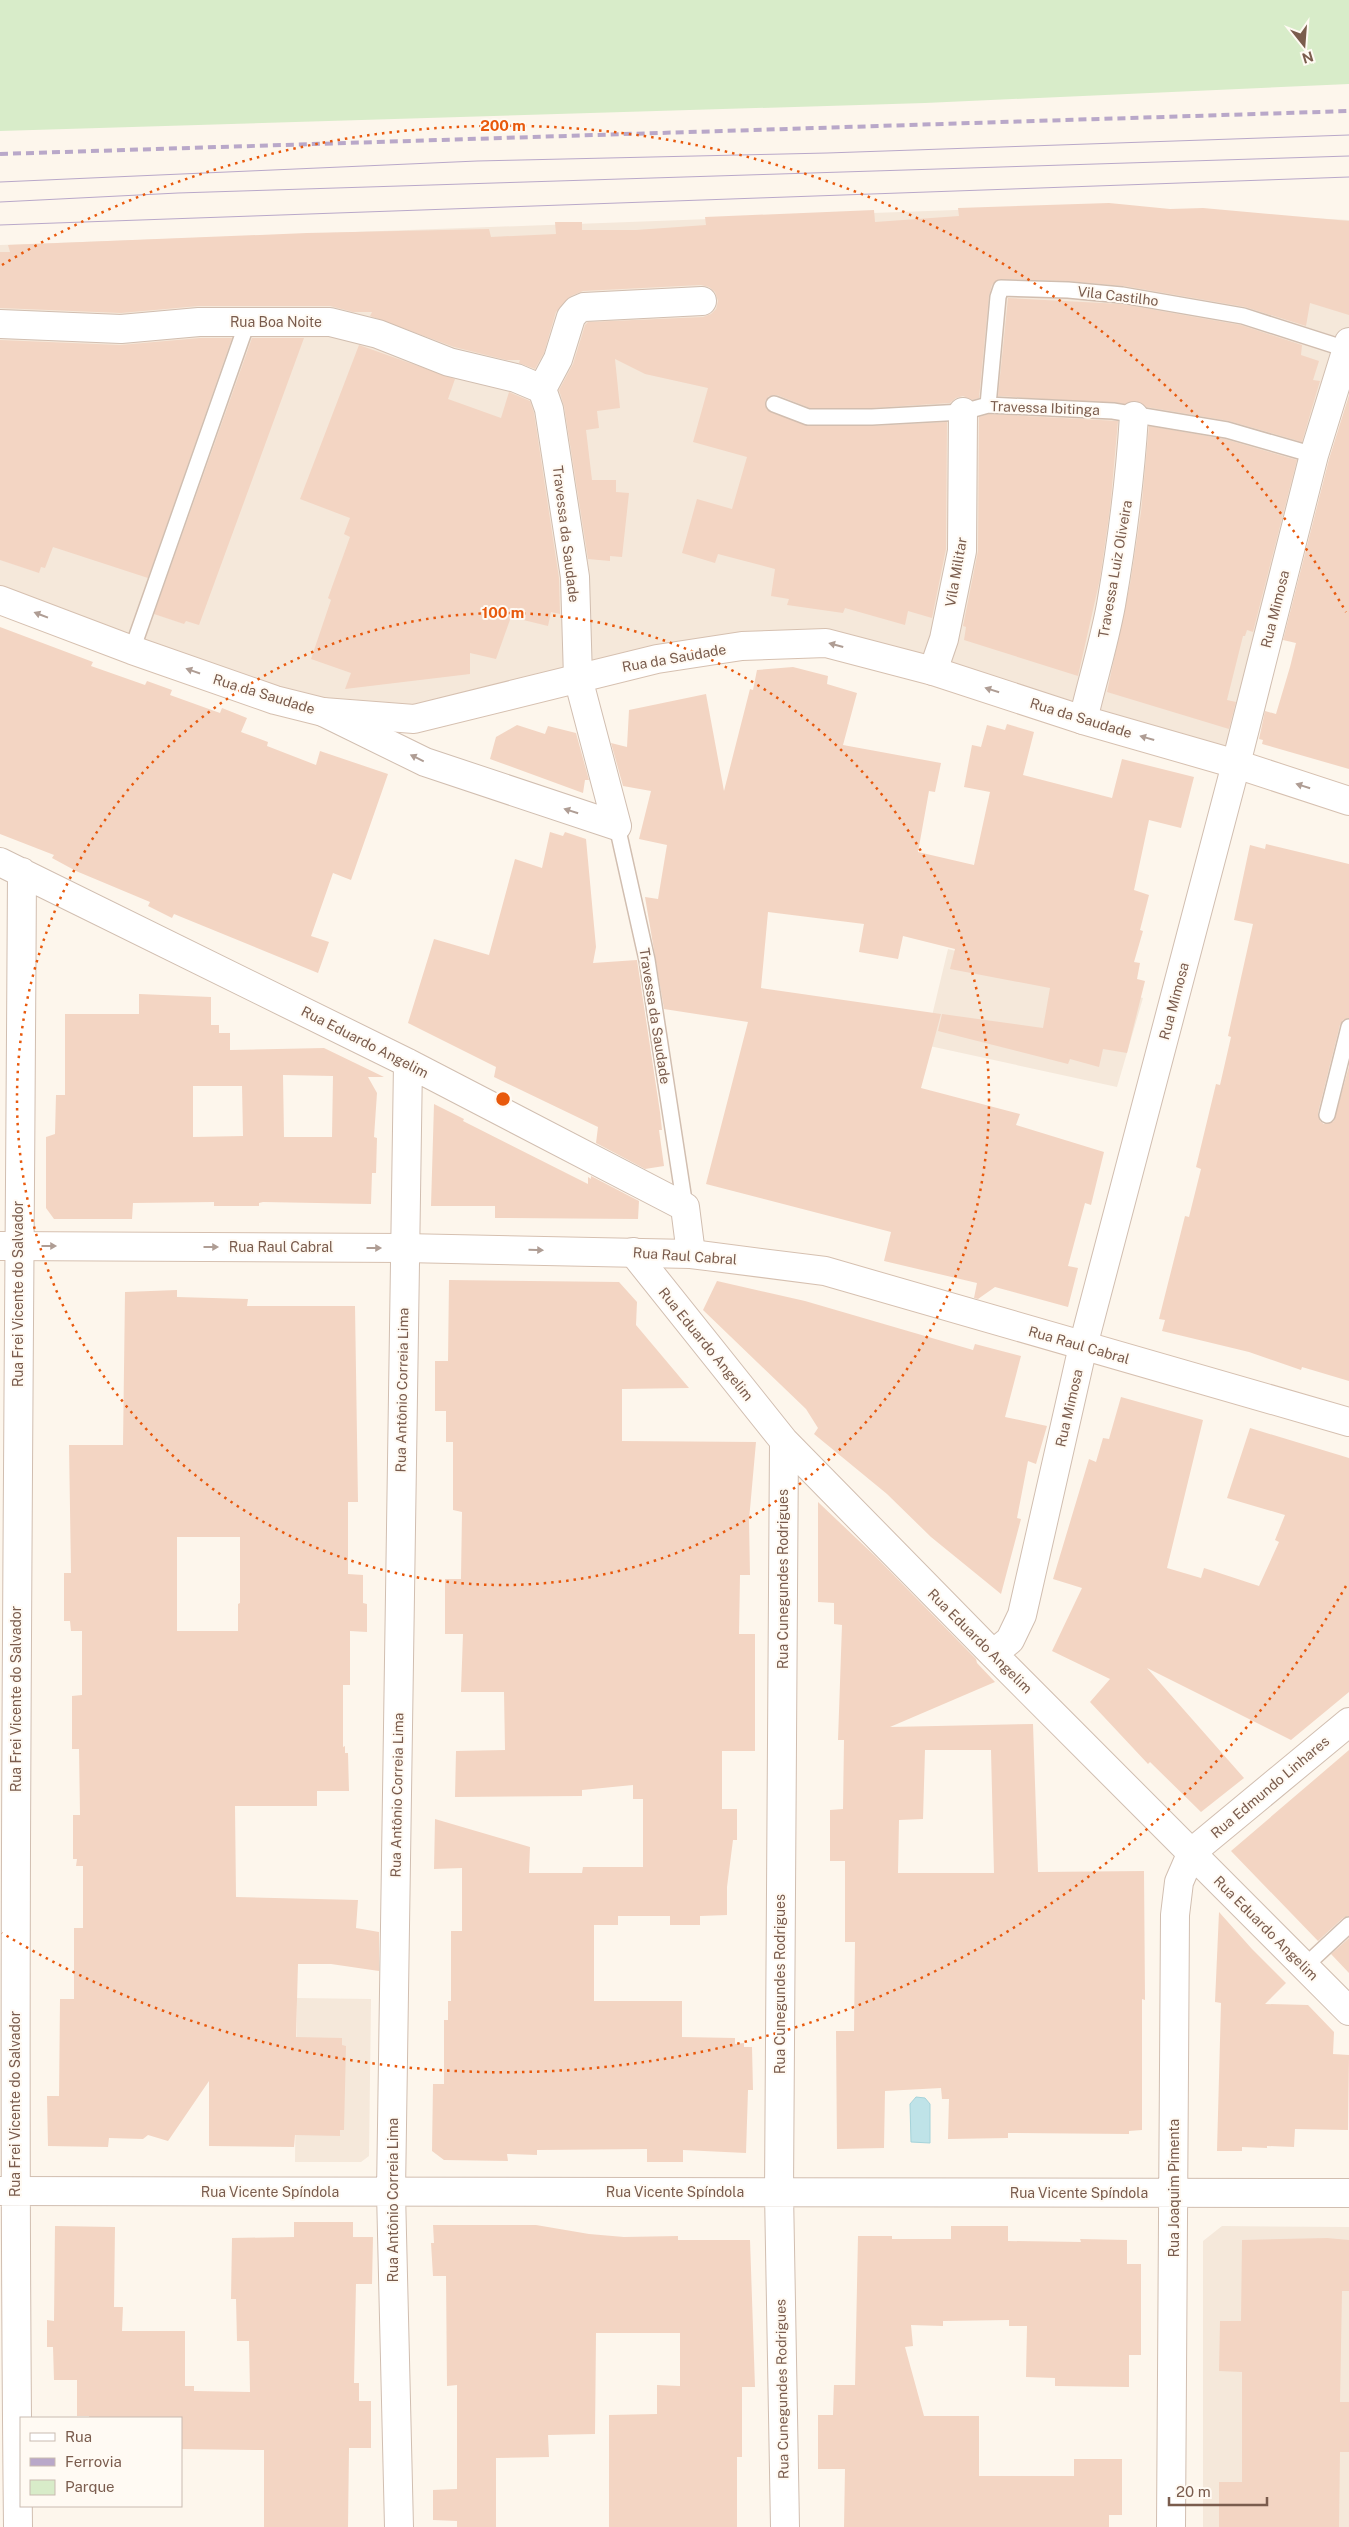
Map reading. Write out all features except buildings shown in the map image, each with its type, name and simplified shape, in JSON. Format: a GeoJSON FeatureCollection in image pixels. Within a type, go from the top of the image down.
{"type":"FeatureCollection","features":[{"type":"Feature","properties":{"kind":"street"},"geometry":{"type":"LineString","coordinates":[[542,389],[558,359],[571,316],[577,310],[702,301]]}},
{"type":"Feature","properties":{"kind":"street","name":"Rua Boa Noite"},"geometry":{"type":"LineString","coordinates":[[0,324],[121,329],[199,322],[330,322],[378,334],[449,362],[516,378],[542,389]]}},
{"type":"Feature","properties":{"kind":"street","name":"Rua Mimosa"},"geometry":{"type":"LineString","coordinates":[[993,1654],[1010,1640],[1022,1615],[1083,1346],[1236,764],[1314,455],[1347,346]]}},
{"type":"Feature","properties":{"kind":"street","name":"Travessa da Saudade"},"geometry":{"type":"LineString","coordinates":[[542,389],[549,409],[575,577],[578,678],[617,826]]}},
{"type":"Feature","properties":{"kind":"street","name":"Vila Militar"},"geometry":{"type":"LineString","coordinates":[[933,671],[944,639],[962,551],[975,408]]}},
{"type":"Feature","properties":{"kind":"street","name":"Travessa Luiz Oliveira"},"geometry":{"type":"LineString","coordinates":[[1083,720],[1117,570],[1130,482],[1134,416]]}},
{"type":"Feature","properties":{"kind":"street","name":"Rua da Saudade"},"geometry":{"type":"LineString","coordinates":[[0,600],[132,650],[275,700],[323,712],[414,719],[657,659],[742,646],[826,643],[933,671],[1083,720],[1236,764],[1349,801]]}},
{"type":"Feature","properties":{"kind":"street"},"geometry":{"type":"LineString","coordinates":[[323,712],[425,762],[617,826]]}},
{"type":"Feature","properties":{"kind":"street","name":"Rua Eduardo Angelim"},"geometry":{"type":"LineString","coordinates":[[11,867],[408,1063],[685,1207]]}},
{"type":"Feature","properties":{"kind":"street","name":"Rua Frei Vicente do Salvador"},"geometry":{"type":"LineString","coordinates":[[11,867],[7,2191],[18,2527]]}},
{"type":"Feature","properties":{"kind":"street","name":"Rua Antônio Correia Lima"},"geometry":{"type":"LineString","coordinates":[[399,2527],[391,2192],[408,1063]]}},
{"type":"Feature","properties":{"kind":"street"},"geometry":{"type":"LineString","coordinates":[[685,1207],[691,1254]]}},
{"type":"Feature","properties":{"kind":"street","name":"Rua Raul Cabral"},"geometry":{"type":"LineString","coordinates":[[9,1246],[404,1248],[632,1252],[691,1254],[825,1271],[1349,1422]]}},
{"type":"Feature","properties":{"kind":"street","name":"Rua Eduardo Angelim"},"geometry":{"type":"LineString","coordinates":[[632,1252],[784,1441],[993,1654],[1349,2011]]}},
{"type":"Feature","properties":{"kind":"street","name":"Rua Cunegundes Rodrigues"},"geometry":{"type":"LineString","coordinates":[[784,1441],[779,2192],[785,2527]]}},
{"type":"Feature","properties":{"kind":"street","name":"Rua Edmundo Linhares"},"geometry":{"type":"LineString","coordinates":[[1192,1852],[1349,1722]]}},
{"type":"Feature","properties":{"kind":"street","name":"Rua Joaquim Pimenta"},"geometry":{"type":"LineString","coordinates":[[1171,2527],[1175,1915],[1179,1882],[1192,1852]]}},
{"type":"Feature","properties":{"kind":"street","name":"Rua Vicente Spíndola"},"geometry":{"type":"LineString","coordinates":[[7,2191],[1349,2193]]}},
{"type":"Feature","properties":{"kind":"lane","name":"Vila Castilho"},"geometry":{"type":"LineString","coordinates":[[975,408],[1001,288],[1068,290],[1122,295],[1243,316],[1347,346]]}},
{"type":"Feature","properties":{"kind":"lane"},"geometry":{"type":"LineString","coordinates":[[132,650],[247,323]]}},
{"type":"Feature","properties":{"kind":"lane","name":"Travessa Ibitinga"},"geometry":{"type":"LineString","coordinates":[[774,404],[808,417],[872,417],[975,408],[1112,411],[1227,430],[1314,455]]}},
{"type":"Feature","properties":{"kind":"lane","name":"Travessa da Saudade"},"geometry":{"type":"LineString","coordinates":[[617,826],[647,960],[685,1207]]}},
{"type":"Feature","properties":{"kind":"lane"},"geometry":{"type":"LineString","coordinates":[[1327,1115],[1349,1027]]}},
{"type":"Feature","properties":{"kind":"lane"},"geometry":{"type":"LineString","coordinates":[[1305,1966],[1349,1925]]}},
{"type":"Feature","properties":{"kind":"shaded area"},"geometry":{"type":"Polygon","coordinates":[[[1066,206],[1349,220],[1349,340],[1234,765],[794,636],[374,728],[0,587],[0,245],[1066,206]]]}},
{"type":"Feature","properties":{"kind":"shaded area"},"geometry":{"type":"Polygon","coordinates":[[[948,949],[1143,998],[1117,1087],[925,1045],[948,949]]]}},
{"type":"Feature","properties":{"kind":"shaded area"},"geometry":{"type":"Polygon","coordinates":[[[297,1998],[371,1999],[369,2156],[361,2162],[295,2162],[297,1998]]]}},
{"type":"Feature","properties":{"kind":"shaded area"},"geometry":{"type":"Polygon","coordinates":[[[1222,2226],[1349,2227],[1349,2527],[1203,2527],[1203,2241],[1222,2226]]]}},
{"type":"Feature","properties":{"kind":"green space"},"geometry":{"type":"Polygon","coordinates":[[[0,0],[1349,0],[1349,84],[925,103],[0,131],[0,0]]]}},
{"type":"Feature","properties":{"kind":"water"},"geometry":{"type":"Polygon","coordinates":[[[916,2097],[925,2098],[930,2104],[930,2143],[911,2142],[910,2104],[916,2097]]]}},
{"type":"Feature","properties":{"kind":"tram line"},"geometry":{"type":"LineString","coordinates":[[0,182],[477,161],[827,153],[1349,135]]}},
{"type":"Feature","properties":{"kind":"tram line"},"geometry":{"type":"LineString","coordinates":[[0,202],[178,193],[1349,156]]}},
{"type":"Feature","properties":{"kind":"tram line"},"geometry":{"type":"LineString","coordinates":[[0,225],[1349,177]]}},
{"type":"Feature","properties":{"kind":"railway"},"geometry":{"type":"LineString","coordinates":[[0,154],[1349,111]]}}]}
